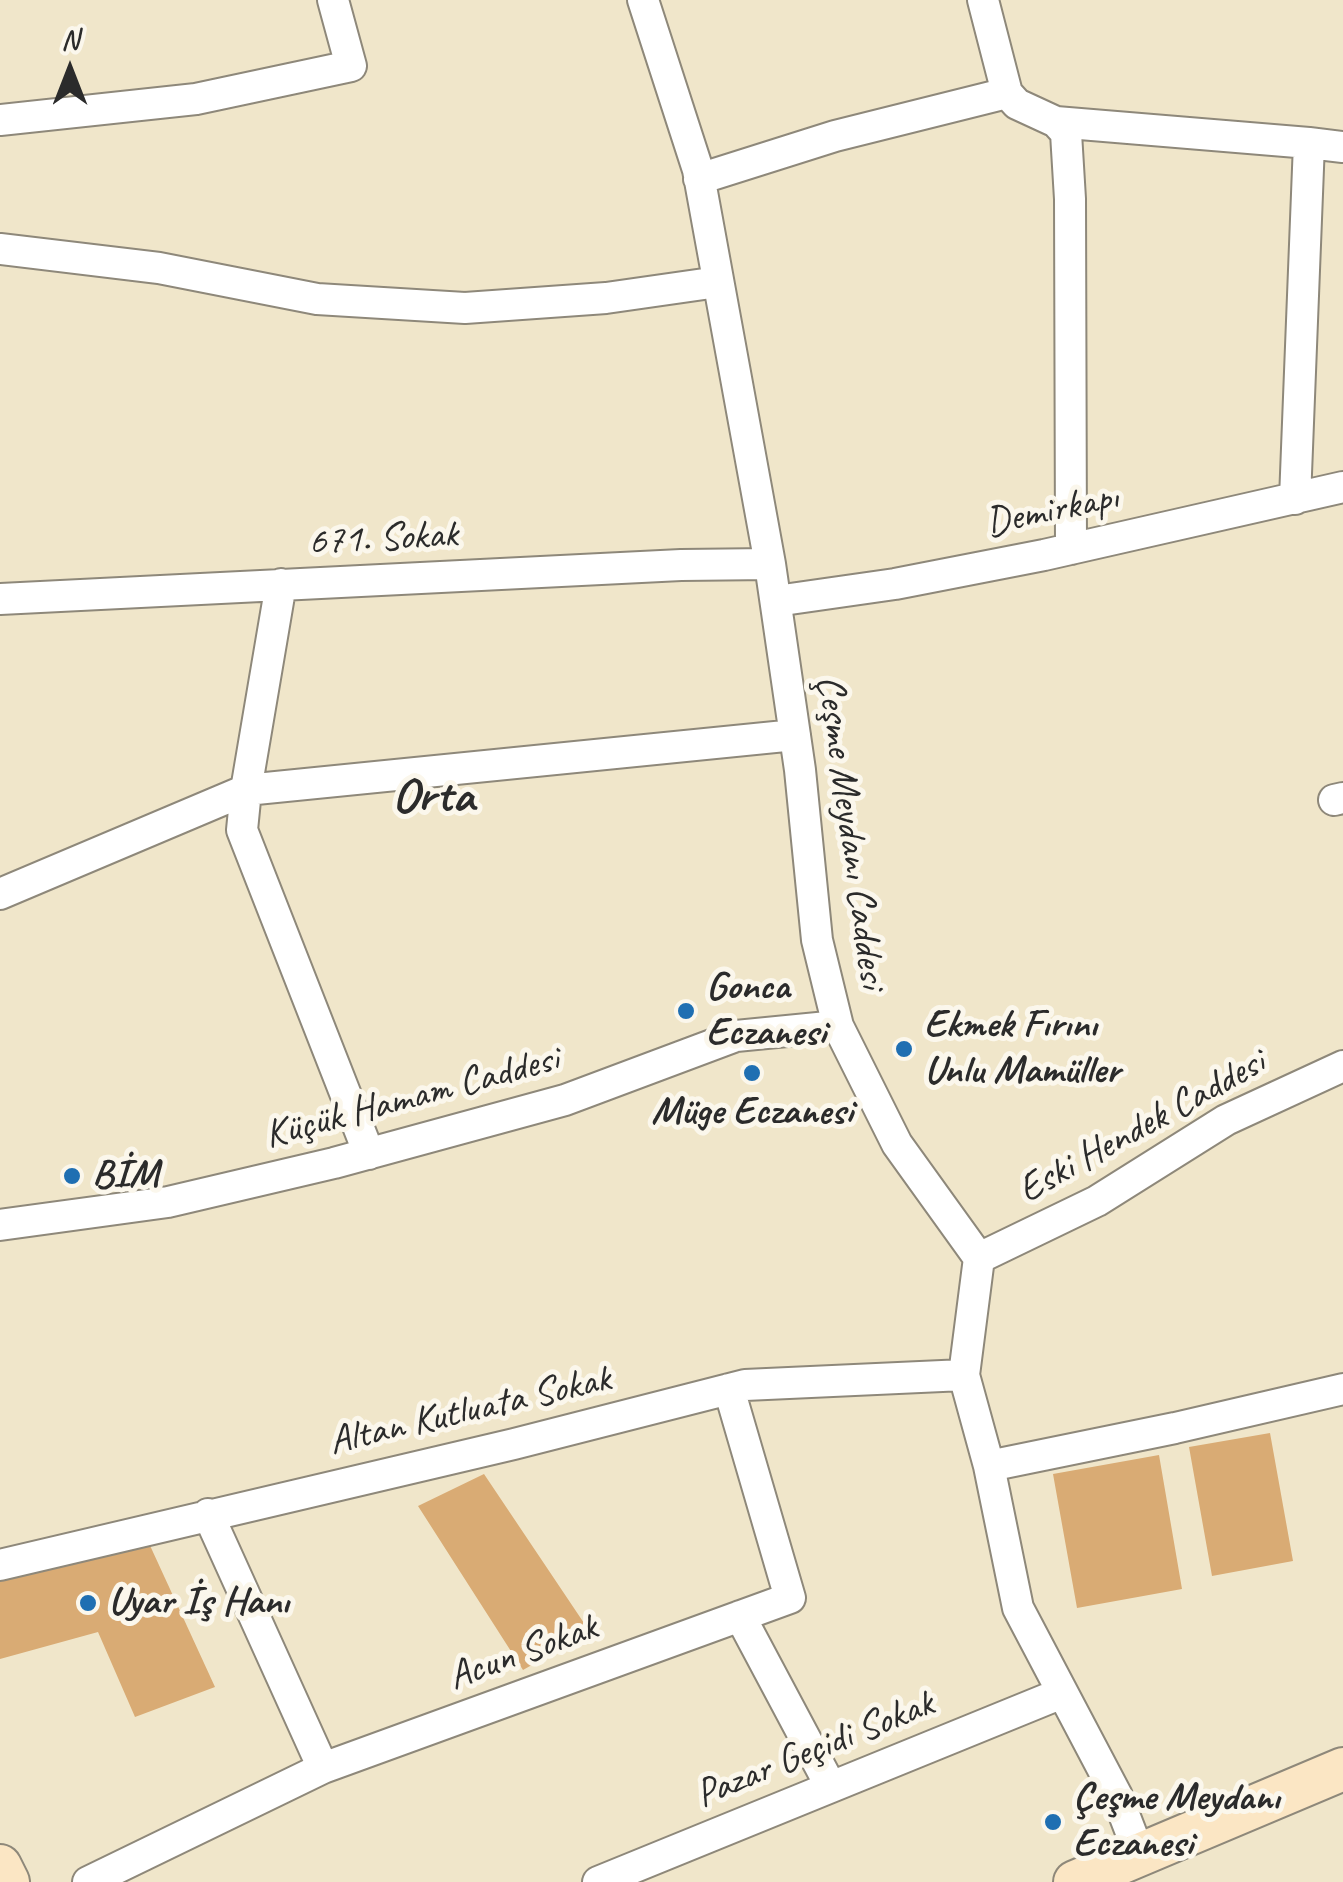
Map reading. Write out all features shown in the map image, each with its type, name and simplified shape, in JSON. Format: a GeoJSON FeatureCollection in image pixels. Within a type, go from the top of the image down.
{"type":"FeatureCollection","features":[{"type":"Feature","properties":{"kind":"street"},"geometry":{"type":"LineString","coordinates":[[0,120],[196,99],[351,66],[333,0]]}},
{"type":"Feature","properties":{"kind":"street","name":"Çeşme Meydanı Caddesi"},"geometry":{"type":"LineString","coordinates":[[643,0],[699,180],[770,564],[795,735],[818,940],[838,1026],[897,1144],[979,1258]]}},
{"type":"Feature","properties":{"kind":"street"},"geometry":{"type":"LineString","coordinates":[[983,0],[1008,93],[1016,104],[1056,122],[1343,147]]}},
{"type":"Feature","properties":{"kind":"street"},"geometry":{"type":"LineString","coordinates":[[699,180],[834,136],[1008,93]]}},
{"type":"Feature","properties":{"kind":"street"},"geometry":{"type":"LineString","coordinates":[[1056,122],[1066,133],[1070,199],[1071,549]]}},
{"type":"Feature","properties":{"kind":"street"},"geometry":{"type":"LineString","coordinates":[[1295,498],[1309,143]]}},
{"type":"Feature","properties":{"kind":"street"},"geometry":{"type":"LineString","coordinates":[[0,250],[158,268],[317,300],[465,308],[606,298],[718,282]]}},
{"type":"Feature","properties":{"kind":"street","name":"Demirkapı"},"geometry":{"type":"LineString","coordinates":[[776,601],[896,584],[1071,549],[1343,487]]}},
{"type":"Feature","properties":{"kind":"street","name":"671. Sokak"},"geometry":{"type":"LineString","coordinates":[[0,599],[681,564],[770,564]]}},
{"type":"Feature","properties":{"kind":"street"},"geometry":{"type":"LineString","coordinates":[[281,584],[242,830],[369,1154]]}},
{"type":"Feature","properties":{"kind":"street"},"geometry":{"type":"LineString","coordinates":[[0,894],[246,790],[795,735]]}},
{"type":"Feature","properties":{"kind":"street","name":"Küçük Hamam Caddesi"},"geometry":{"type":"LineString","coordinates":[[0,1225],[168,1202],[369,1154],[565,1100],[736,1036],[838,1026]]}},
{"type":"Feature","properties":{"kind":"street","name":"Eski Hendek Caddesi"},"geometry":{"type":"LineString","coordinates":[[979,1258],[1097,1201],[1226,1120],[1343,1066]]}},
{"type":"Feature","properties":{"kind":"street"},"geometry":{"type":"LineString","coordinates":[[979,1258],[964,1375],[989,1466],[1018,1608],[1116,1796],[1146,1869]]}},
{"type":"Feature","properties":{"kind":"street","name":"Altan Kutluata Sokak"},"geometry":{"type":"LineString","coordinates":[[0,1565],[514,1444],[744,1385],[964,1375]]}},
{"type":"Feature","properties":{"kind":"street","name":"Acun Sokak"},"geometry":{"type":"LineString","coordinates":[[88,1882],[324,1768],[790,1598],[729,1389]]}},
{"type":"Feature","properties":{"kind":"street"},"geometry":{"type":"LineString","coordinates":[[989,1466],[1343,1389]]}},
{"type":"Feature","properties":{"kind":"street"},"geometry":{"type":"LineString","coordinates":[[208,1514],[324,1768]]}},
{"type":"Feature","properties":{"kind":"street"},"geometry":{"type":"LineString","coordinates":[[740,1616],[830,1787]]}},
{"type":"Feature","properties":{"kind":"street","name":"Pazar Geçidi Sokak"},"geometry":{"type":"LineString","coordinates":[[598,1882],[1062,1693]]}},
{"type":"Feature","properties":{"kind":"street"},"geometry":{"type":"LineString","coordinates":[[1075,1882],[1146,1869],[1343,1770]]}},
{"type":"Feature","properties":{"kind":"street"},"geometry":{"type":"LineString","coordinates":[[0,1866],[8,1882]]}},
{"type":"Feature","properties":{"kind":"building"},"geometry":{"type":"Polygon","coordinates":[[[1270,1433],[1293,1561],[1212,1576],[1189,1447],[1270,1433]]]}},
{"type":"Feature","properties":{"kind":"building"},"geometry":{"type":"Polygon","coordinates":[[[1159,1455],[1182,1589],[1077,1608],[1053,1474],[1159,1455]]]}},
{"type":"Feature","properties":{"kind":"building"},"geometry":{"type":"Polygon","coordinates":[[[484,1474],[590,1632],[523,1670],[418,1506],[484,1474]]]}},
{"type":"Feature","properties":{"kind":"building","name":"Uyar İş Hanı"},"geometry":{"type":"Polygon","coordinates":[[[147,1539],[215,1687],[135,1717],[98,1632],[0,1659],[0,1574],[147,1539]]]}},
{"type":"Feature","properties":{"kind":"place","name":"Gonca Eczanesi"},"geometry":{"type":"Point","coordinates":[686,1011]}},
{"type":"Feature","properties":{"kind":"place","name":"Ekmek Fırını Unlu Mamüller"},"geometry":{"type":"Point","coordinates":[904,1049]}},
{"type":"Feature","properties":{"kind":"place","name":"Müge Eczanesi"},"geometry":{"type":"Point","coordinates":[752,1073]}},
{"type":"Feature","properties":{"kind":"place","name":"BİM"},"geometry":{"type":"Point","coordinates":[72,1176]}},
{"type":"Feature","properties":{"kind":"place","name":"Uyar İş Hanı"},"geometry":{"type":"Point","coordinates":[88,1603]}},
{"type":"Feature","properties":{"kind":"place","name":"Çeşme Meydanı Eczanesi"},"geometry":{"type":"Point","coordinates":[1053,1822]}},
{"type":"Feature","properties":{"kind":"district","name":"Orta"},"geometry":{"type":"Point","coordinates":[433,798]}}]}
